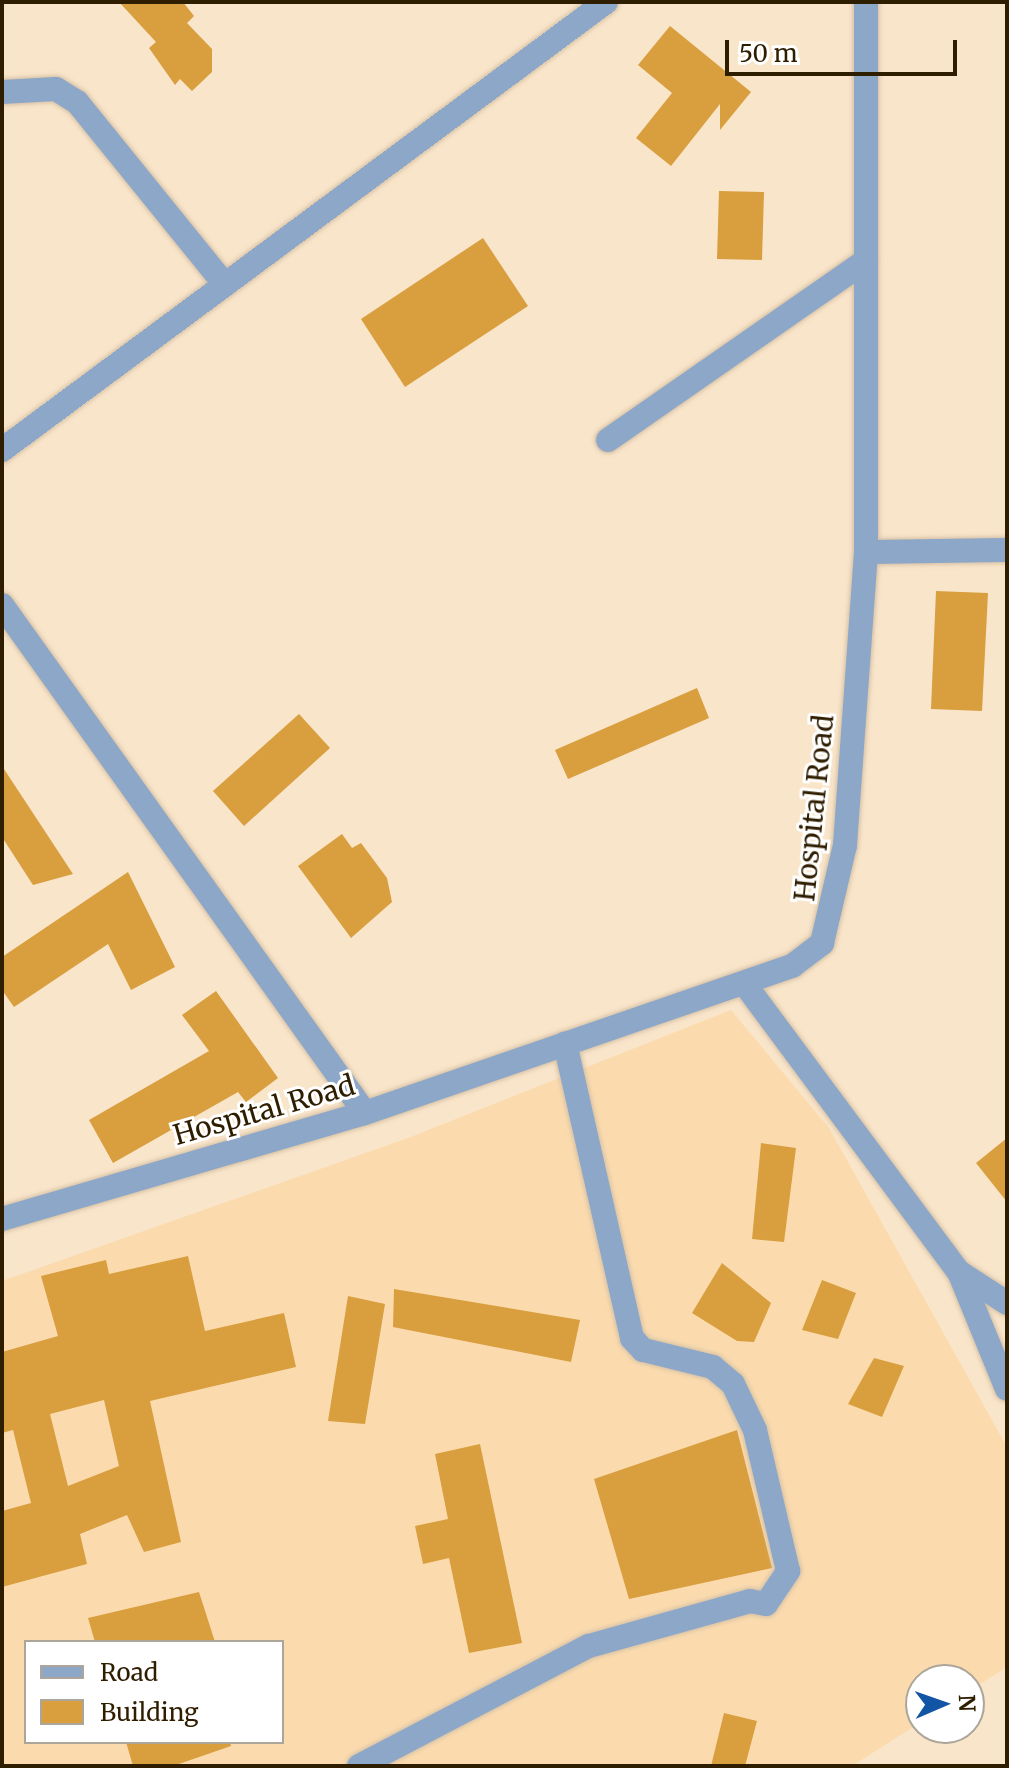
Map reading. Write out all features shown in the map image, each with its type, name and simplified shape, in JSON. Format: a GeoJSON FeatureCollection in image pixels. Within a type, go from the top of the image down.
{"type":"FeatureCollection","features":[{"type":"Feature","properties":{"kind":"street"},"geometry":{"type":"LineString","coordinates":[[2,450],[606,2]]}},
{"type":"Feature","properties":{"kind":"street","name":"Hospital Road"},"geometry":{"type":"LineString","coordinates":[[2,1219],[365,1113],[792,966],[822,943],[836,906],[866,552],[866,2]]}},
{"type":"Feature","properties":{"kind":"street"},"geometry":{"type":"LineString","coordinates":[[2,92],[56,89],[77,102],[225,285]]}},
{"type":"Feature","properties":{"kind":"street"},"geometry":{"type":"LineString","coordinates":[[608,440],[866,261]]}},
{"type":"Feature","properties":{"kind":"street"},"geometry":{"type":"LineString","coordinates":[[866,552],[1007,550]]}},
{"type":"Feature","properties":{"kind":"street"},"geometry":{"type":"LineString","coordinates":[[2,605],[365,1113]]}},
{"type":"Feature","properties":{"kind":"street"},"geometry":{"type":"LineString","coordinates":[[744,983],[959,1272],[1007,1389]]}},
{"type":"Feature","properties":{"kind":"street"},"geometry":{"type":"LineString","coordinates":[[359,1766],[589,1646],[750,1601],[766,1604],[788,1571],[755,1430],[733,1384],[713,1367],[643,1350],[632,1338],[565,1044]]}},
{"type":"Feature","properties":{"kind":"street"},"geometry":{"type":"LineString","coordinates":[[959,1272],[1007,1303]]}},
{"type":"Feature","properties":{"kind":"shaded area"},"geometry":{"type":"Polygon","coordinates":[[[731,1010],[829,1128],[1007,1447],[1007,1667],[985,1681],[985,1664],[905,1664],[905,1732],[852,1766],[2,1766],[2,1281],[408,1138],[731,1010]]]}},
{"type":"Feature","properties":{"kind":"building"},"geometry":{"type":"Polygon","coordinates":[[[119,2],[183,2],[194,16],[187,23],[212,49],[212,72],[192,91],[180,79],[175,85],[149,48],[156,42],[119,2]]]}},
{"type":"Feature","properties":{"kind":"building"},"geometry":{"type":"Polygon","coordinates":[[[670,26],[751,92],[720,130],[720,104],[671,166],[636,138],[672,93],[638,65],[670,26]]]}},
{"type":"Feature","properties":{"kind":"building"},"geometry":{"type":"Polygon","coordinates":[[[719,191],[764,192],[762,260],[717,259],[719,191]]]}},
{"type":"Feature","properties":{"kind":"building"},"geometry":{"type":"Polygon","coordinates":[[[483,238],[528,306],[405,387],[361,319],[483,238]]]}},
{"type":"Feature","properties":{"kind":"building"},"geometry":{"type":"Polygon","coordinates":[[[936,591],[988,593],[982,711],[931,709],[936,591]]]}},
{"type":"Feature","properties":{"kind":"building"},"geometry":{"type":"Polygon","coordinates":[[[697,688],[709,718],[568,779],[555,750],[697,688]]]}},
{"type":"Feature","properties":{"kind":"building"},"geometry":{"type":"Polygon","coordinates":[[[299,714],[330,748],[244,826],[213,791],[299,714]]]}},
{"type":"Feature","properties":{"kind":"building"},"geometry":{"type":"Polygon","coordinates":[[[2,766],[73,874],[33,885],[2,837],[2,766]]]}},
{"type":"Feature","properties":{"kind":"building"},"geometry":{"type":"Polygon","coordinates":[[[342,834],[352,848],[361,843],[387,878],[392,902],[351,938],[298,866],[342,834]]]}},
{"type":"Feature","properties":{"kind":"building"},"geometry":{"type":"Polygon","coordinates":[[[128,872],[175,967],[131,990],[108,944],[14,1007],[2,990],[2,957],[128,872]]]}},
{"type":"Feature","properties":{"kind":"building"},"geometry":{"type":"Polygon","coordinates":[[[216,991],[278,1078],[246,1102],[238,1092],[113,1163],[89,1120],[209,1051],[182,1015],[216,991]]]}},
{"type":"Feature","properties":{"kind":"building"},"geometry":{"type":"Polygon","coordinates":[[[1007,1138],[1007,1202],[976,1163],[1007,1138]]]}},
{"type":"Feature","properties":{"kind":"building"},"geometry":{"type":"Polygon","coordinates":[[[761,1143],[796,1148],[784,1242],[752,1239],[761,1143]]]}},
{"type":"Feature","properties":{"kind":"building"},"geometry":{"type":"Polygon","coordinates":[[[188,1256],[205,1331],[284,1313],[296,1367],[150,1401],[181,1542],[144,1552],[127,1515],[80,1534],[87,1564],[2,1587],[2,1511],[31,1503],[13,1430],[2,1433],[2,1352],[58,1336],[41,1276],[106,1260],[109,1274],[188,1256]],[[104,1400],[50,1414],[68,1486],[119,1466],[104,1400]]]}},
{"type":"Feature","properties":{"kind":"building"},"geometry":{"type":"Polygon","coordinates":[[[722,1263],[771,1303],[754,1342],[737,1341],[692,1313],[722,1263]]]}},
{"type":"Feature","properties":{"kind":"building"},"geometry":{"type":"Polygon","coordinates":[[[822,1280],[856,1293],[838,1339],[802,1330],[822,1280]]]}},
{"type":"Feature","properties":{"kind":"building"},"geometry":{"type":"Polygon","coordinates":[[[394,1289],[580,1320],[571,1362],[393,1327],[394,1289]]]}},
{"type":"Feature","properties":{"kind":"building"},"geometry":{"type":"Polygon","coordinates":[[[348,1296],[385,1304],[365,1424],[328,1421],[348,1296]]]}},
{"type":"Feature","properties":{"kind":"building"},"geometry":{"type":"Polygon","coordinates":[[[874,1358],[904,1366],[882,1417],[848,1404],[874,1358]]]}},
{"type":"Feature","properties":{"kind":"building"},"geometry":{"type":"Polygon","coordinates":[[[737,1430],[772,1568],[629,1599],[594,1479],[737,1430]]]}},
{"type":"Feature","properties":{"kind":"building"},"geometry":{"type":"Polygon","coordinates":[[[480,1444],[522,1643],[469,1653],[449,1558],[423,1564],[415,1526],[448,1519],[435,1454],[480,1444]]]}},
{"type":"Feature","properties":{"kind":"building"},"geometry":{"type":"Polygon","coordinates":[[[199,1592],[214,1640],[94,1640],[88,1618],[199,1592]]]}},
{"type":"Feature","properties":{"kind":"building"},"geometry":{"type":"Polygon","coordinates":[[[724,1713],[757,1721],[745,1766],[711,1766],[724,1713]]]}},
{"type":"Feature","properties":{"kind":"building"},"geometry":{"type":"Polygon","coordinates":[[[127,1744],[231,1746],[173,1766],[133,1766],[127,1744]]]}}]}
